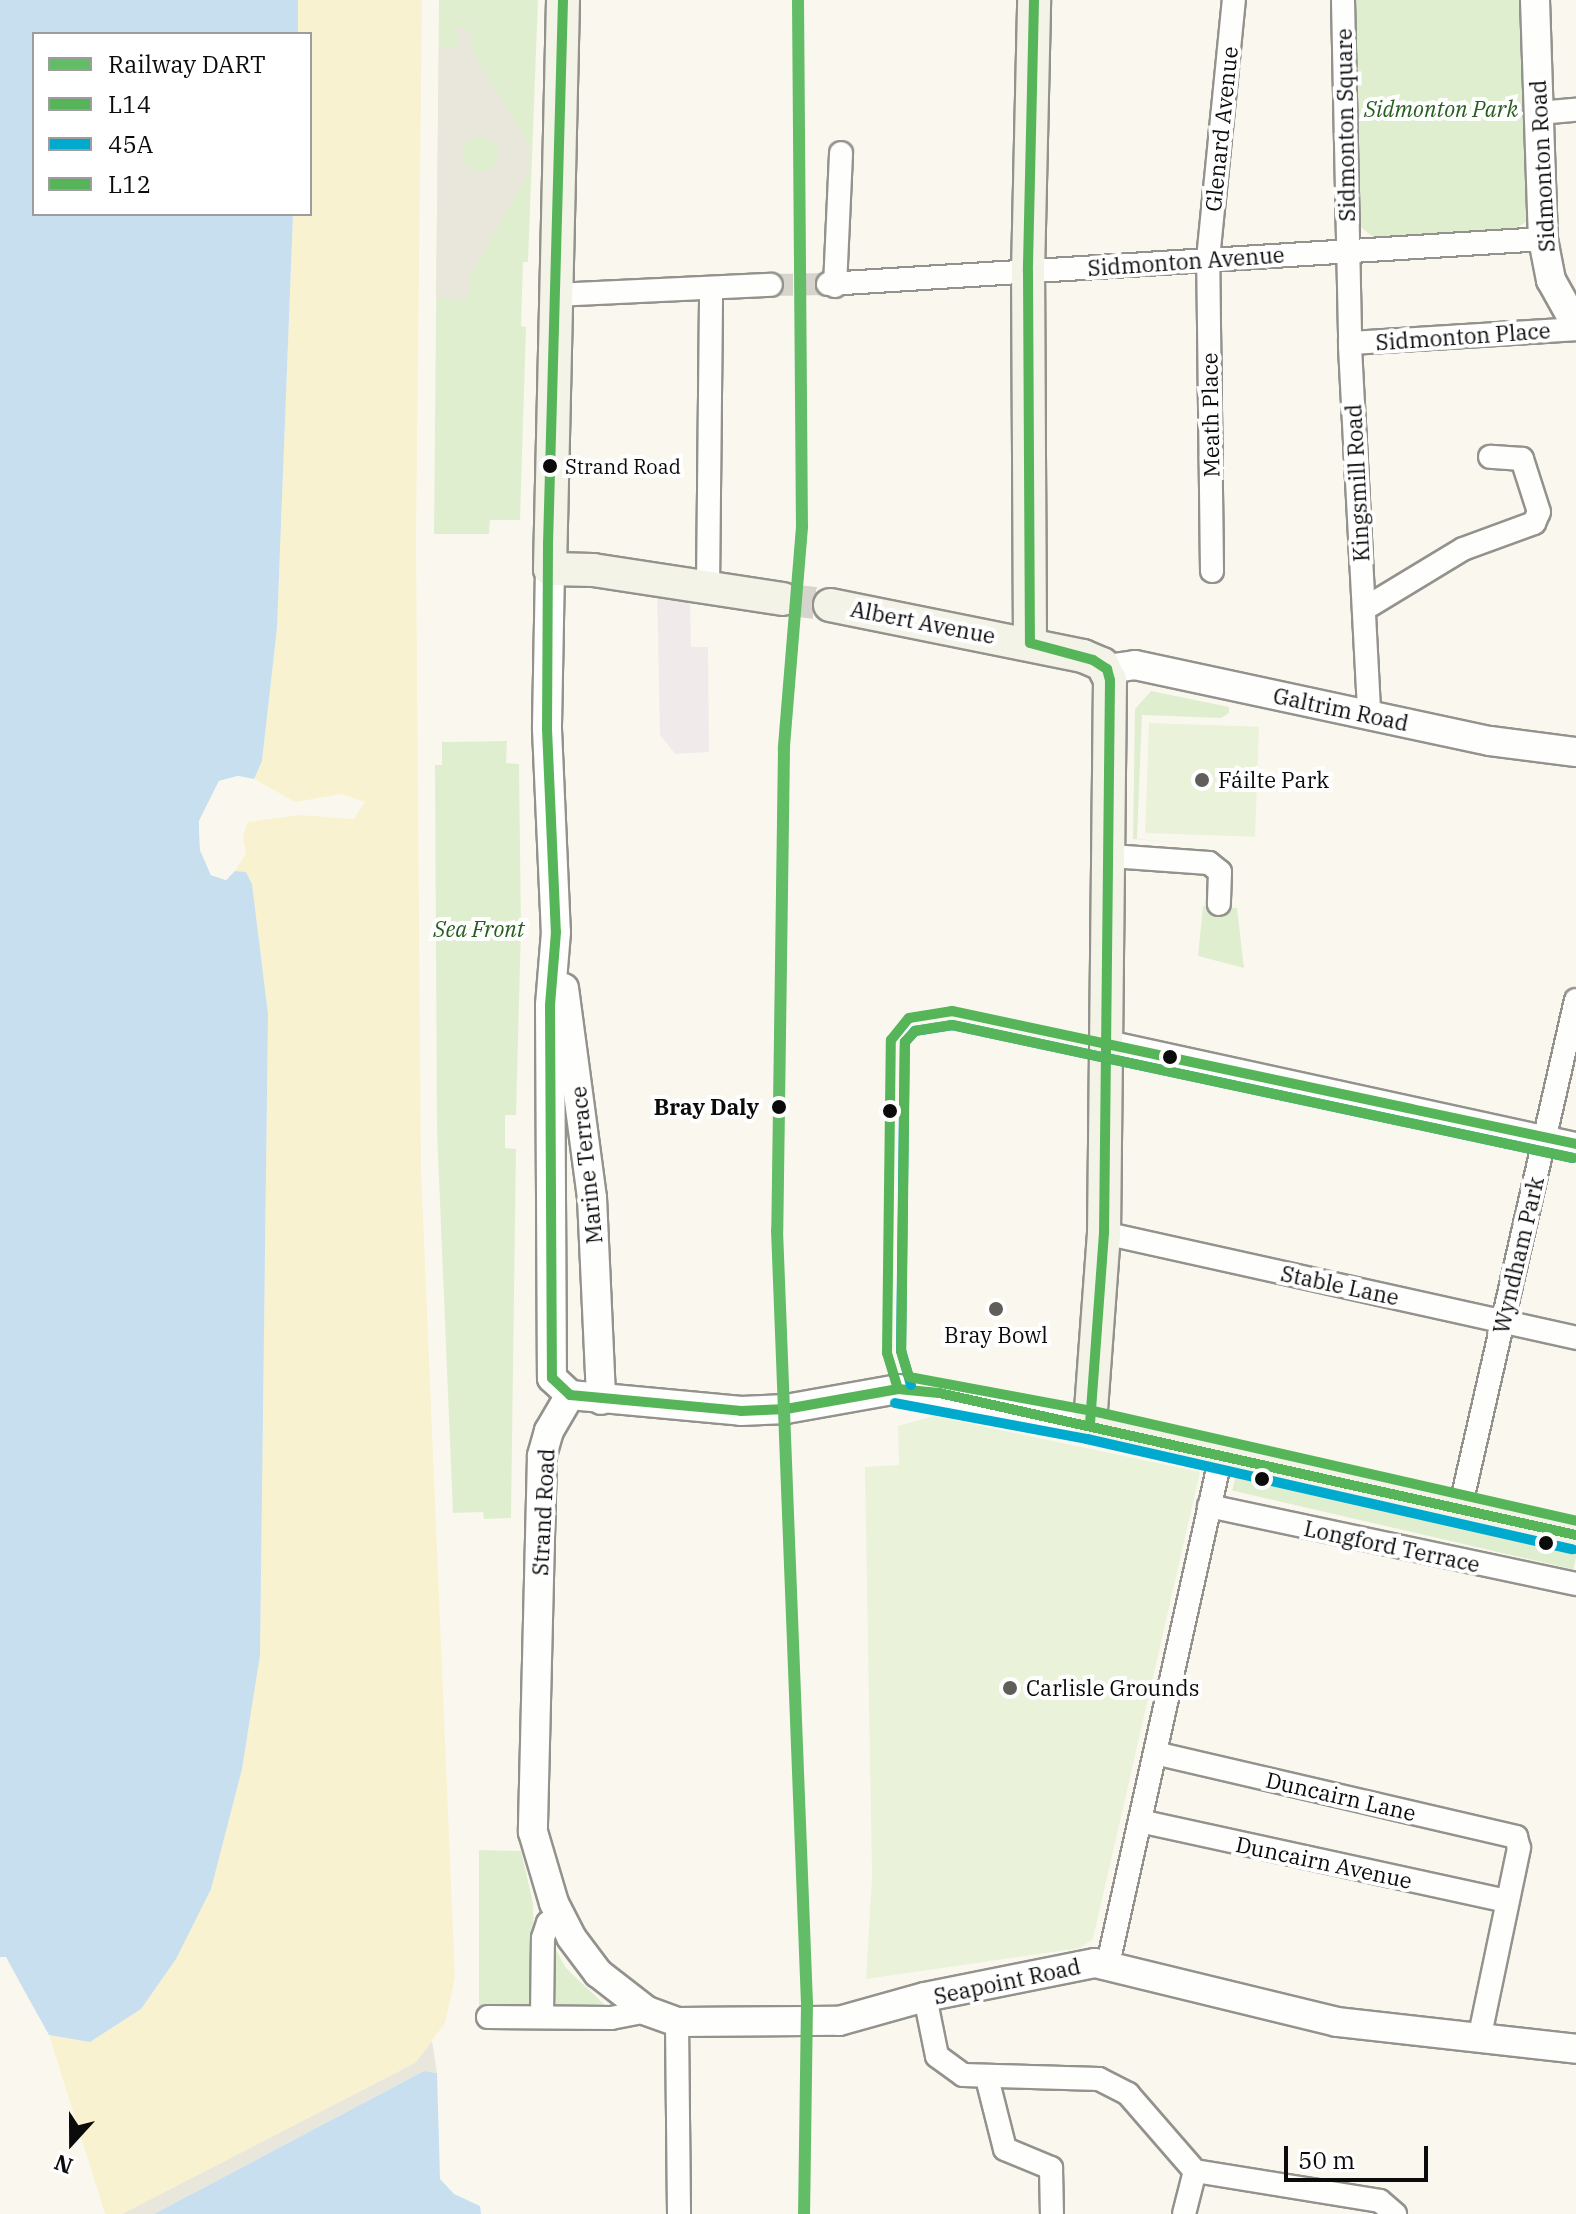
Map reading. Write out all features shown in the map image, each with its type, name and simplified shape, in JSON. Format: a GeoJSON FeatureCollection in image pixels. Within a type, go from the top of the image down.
{"type":"FeatureCollection","features":[{"type":"Feature","properties":{"kind":"main road"},"geometry":{"type":"LineString","coordinates":[[563,0],[549,556],[783,599]]}},
{"type":"Feature","properties":{"kind":"main road"},"geometry":{"type":"LineString","coordinates":[[1030,643],[1028,272],[1034,0]]}},
{"type":"Feature","properties":{"kind":"main road","name":"Albert Avenue"},"geometry":{"type":"LineString","coordinates":[[830,605],[1030,643],[1093,660],[1107,669]]}},
{"type":"Feature","properties":{"kind":"main road"},"geometry":{"type":"LineString","coordinates":[[1107,669],[1111,856],[1104,1233],[1090,1425],[1576,1535]]}},
{"type":"Feature","properties":{"kind":"street","name":"Glenard Avenue"},"geometry":{"type":"LineString","coordinates":[[1208,259],[1234,0]]}},
{"type":"Feature","properties":{"kind":"street","name":"Sidmonton Square"},"geometry":{"type":"LineString","coordinates":[[1343,0],[1348,250]]}},
{"type":"Feature","properties":{"kind":"street","name":"Sidmonton Road"},"geometry":{"type":"LineString","coordinates":[[1535,0],[1543,239],[1551,280],[1576,327]]}},
{"type":"Feature","properties":{"kind":"street"},"geometry":{"type":"LineString","coordinates":[[1538,113],[1576,110]]}},
{"type":"Feature","properties":{"kind":"street","name":"Sidmonton Avenue"},"geometry":{"type":"LineString","coordinates":[[841,153],[832,285],[1543,239]]}},
{"type":"Feature","properties":{"kind":"street","name":"Kingsmill Road"},"geometry":{"type":"LineString","coordinates":[[1348,250],[1369,715]]}},
{"type":"Feature","properties":{"kind":"street","name":"Meath Place"},"geometry":{"type":"LineString","coordinates":[[1208,259],[1212,571]]}},
{"type":"Feature","properties":{"kind":"street"},"geometry":{"type":"LineString","coordinates":[[555,295],[771,285]]}},
{"type":"Feature","properties":{"kind":"street"},"geometry":{"type":"LineString","coordinates":[[708,587],[711,289]]}},
{"type":"Feature","properties":{"kind":"street","name":"Sidmonton Place"},"geometry":{"type":"LineString","coordinates":[[1350,343],[1576,327]]}},
{"type":"Feature","properties":{"kind":"street"},"geometry":{"type":"LineString","coordinates":[[1364,609],[1463,549],[1534,523],[1539,512],[1522,459],[1490,457]]}},
{"type":"Feature","properties":{"kind":"street"},"geometry":{"type":"LineString","coordinates":[[549,556],[547,729],[564,1088],[550,1357],[552,1378],[570,1395],[601,1400],[768,1411],[898,1389],[1090,1425]]}},
{"type":"Feature","properties":{"kind":"street","name":"Galtrim Road"},"geometry":{"type":"LineString","coordinates":[[1107,669],[1135,665],[1490,741],[1576,752]]}},
{"type":"Feature","properties":{"kind":"street"},"geometry":{"type":"LineString","coordinates":[[1111,856],[1209,863],[1220,872],[1219,904]]}},
{"type":"Feature","properties":{"kind":"street","name":"Wyndham Park"},"geometry":{"type":"LineString","coordinates":[[1460,1509],[1576,1000]]}},
{"type":"Feature","properties":{"kind":"street"},"geometry":{"type":"LineString","coordinates":[[1108,1042],[1576,1144]]}},
{"type":"Feature","properties":{"kind":"street","name":"Marine Terrace"},"geometry":{"type":"LineString","coordinates":[[564,1088],[592,1198],[601,1400]]}},
{"type":"Feature","properties":{"kind":"street","name":"Stable Lane"},"geometry":{"type":"LineString","coordinates":[[1104,1233],[1576,1338]]}},
{"type":"Feature","properties":{"kind":"street","name":"Strand Road"},"geometry":{"type":"LineString","coordinates":[[548,1885],[532,1817],[541,1471],[549,1431],[570,1395]]}},
{"type":"Feature","properties":{"kind":"street"},"geometry":{"type":"LineString","coordinates":[[1108,1964],[1221,1455]]}},
{"type":"Feature","properties":{"kind":"street","name":"Longford Terrace"},"geometry":{"type":"LineString","coordinates":[[1209,1506],[1576,1584]]}},
{"type":"Feature","properties":{"kind":"street","name":"Duncairn Lane"},"geometry":{"type":"LineString","coordinates":[[1155,1753],[1512,1835],[1519,1848],[1507,1901]]}},
{"type":"Feature","properties":{"kind":"street","name":"Duncairn Avenue"},"geometry":{"type":"LineString","coordinates":[[1140,1821],[1507,1901]]}},
{"type":"Feature","properties":{"kind":"street","name":"Seapoint Road"},"geometry":{"type":"LineString","coordinates":[[548,1885],[559,1918],[598,1973],[647,2011],[677,2022],[839,2021],[925,1997],[1066,1966],[1108,1964],[1337,2022],[1480,2035],[1576,2049]]}},
{"type":"Feature","properties":{"kind":"street"},"geometry":{"type":"LineString","coordinates":[[1480,2035],[1507,1901]]}},
{"type":"Feature","properties":{"kind":"street"},"geometry":{"type":"LineString","coordinates":[[542,2017],[543,1938],[548,1923],[559,1918]]}},
{"type":"Feature","properties":{"kind":"street"},"geometry":{"type":"LineString","coordinates":[[925,1997],[937,2056],[963,2075],[987,2078],[1084,2076],[1113,2085],[1128,2094],[1195,2171],[1380,2201],[1395,2214]]}},
{"type":"Feature","properties":{"kind":"street"},"geometry":{"type":"LineString","coordinates":[[488,2017],[611,2018],[647,2011]]}},
{"type":"Feature","properties":{"kind":"street"},"geometry":{"type":"LineString","coordinates":[[677,2022],[679,2214]]}},
{"type":"Feature","properties":{"kind":"street"},"geometry":{"type":"LineString","coordinates":[[987,2078],[1005,2149],[1051,2168],[1052,2214]]}},
{"type":"Feature","properties":{"kind":"street"},"geometry":{"type":"LineString","coordinates":[[1184,2214],[1195,2171]]}},
{"type":"Feature","properties":{"kind":"shaded area"},"geometry":{"type":"Polygon","coordinates":[[[452,25],[471,31],[473,52],[530,146],[529,171],[470,276],[468,300],[436,297],[439,45],[448,50],[457,46],[459,36],[452,25]],[[472,137],[463,147],[463,161],[474,172],[488,171],[497,161],[497,147],[486,137],[472,137]]]}},
{"type":"Feature","properties":{"kind":"shaded area"},"geometry":{"type":"Polygon","coordinates":[[[657,592],[690,598],[691,647],[708,647],[709,752],[675,754],[660,735],[657,592]]]}},
{"type":"Feature","properties":{"kind":"shaded area"},"geometry":{"type":"Polygon","coordinates":[[[432,2041],[437,2073],[424,2071],[154,2214],[122,2214],[415,2063],[432,2041]]]}},
{"type":"Feature","properties":{"kind":"green space"},"geometry":{"type":"Polygon","coordinates":[[[439,0],[538,0],[528,262],[523,262],[521,326],[526,327],[520,520],[490,520],[489,534],[434,534],[439,0]]]}},
{"type":"Feature","properties":{"kind":"green space","name":"Sidmonton Park"},"geometry":{"type":"Polygon","coordinates":[[[1351,0],[1527,0],[1533,194],[1526,222],[1508,233],[1409,238],[1373,237],[1356,223],[1351,0]]]}},
{"type":"Feature","properties":{"kind":"green space"},"geometry":{"type":"Polygon","coordinates":[[[1151,691],[1229,707],[1229,713],[1221,718],[1142,715],[1137,839],[1255,849],[1133,839],[1135,709],[1151,691]]]}},
{"type":"Feature","properties":{"kind":"green space","name":"Fáilte Park"},"geometry":{"type":"Polygon","coordinates":[[[1149,723],[1259,727],[1255,837],[1145,833],[1149,723]]]}},
{"type":"Feature","properties":{"kind":"green space","name":"Sea Front"},"geometry":{"type":"Polygon","coordinates":[[[507,741],[506,763],[519,764],[521,929],[516,1115],[505,1115],[505,1148],[516,1149],[511,1518],[484,1519],[483,1512],[453,1513],[437,1131],[435,765],[442,765],[442,742],[507,741]]]}},
{"type":"Feature","properties":{"kind":"green space"},"geometry":{"type":"Polygon","coordinates":[[[1203,906],[1237,908],[1244,968],[1198,956],[1203,906]]]}},
{"type":"Feature","properties":{"kind":"green space","name":"Carlisle Grounds"},"geometry":{"type":"Polygon","coordinates":[[[934,1416],[1200,1472],[1093,1939],[1080,1948],[866,1979],[872,1877],[865,1467],[899,1465],[898,1426],[934,1416]]]}},
{"type":"Feature","properties":{"kind":"green space"},"geometry":{"type":"Polygon","coordinates":[[[1236,1474],[1576,1552],[1573,1569],[1232,1491],[1236,1474]]]}},
{"type":"Feature","properties":{"kind":"green space"},"geometry":{"type":"Polygon","coordinates":[[[479,1850],[521,1851],[533,1903],[534,1952],[532,2004],[522,2010],[479,2009],[479,1850]]]}},
{"type":"Feature","properties":{"kind":"green space"},"geometry":{"type":"Polygon","coordinates":[[[555,1948],[566,1968],[609,2009],[556,2005],[555,1948]]]}},
{"type":"Feature","properties":{"kind":"sand"},"geometry":{"type":"Polygon","coordinates":[[[298,0],[422,0],[416,541],[421,1168],[455,1978],[445,2023],[415,2063],[122,2214],[105,2214],[49,2035],[90,2042],[141,2009],[176,1959],[260,1655],[268,1014],[252,884],[246,872],[235,871],[246,853],[243,836],[248,822],[299,815],[354,819],[365,802],[342,794],[295,802],[254,779],[262,761],[277,628],[293,216],[312,216],[312,32],[298,32],[298,0]]]}},
{"type":"Feature","properties":{"kind":"water"},"geometry":{"type":"Polygon","coordinates":[[[0,0],[298,0],[298,32],[32,32],[32,216],[293,216],[277,628],[262,761],[254,779],[238,776],[219,781],[199,821],[200,850],[211,875],[226,880],[235,871],[246,872],[252,884],[268,1014],[260,1655],[242,1769],[211,1889],[176,1959],[141,2009],[90,2042],[49,2035],[6,1958],[0,1957],[0,0]]]}},
{"type":"Feature","properties":{"kind":"water"},"geometry":{"type":"Polygon","coordinates":[[[424,2071],[437,2073],[440,2179],[454,2194],[480,2206],[481,2214],[154,2214],[424,2071]]]}},
{"type":"Feature","properties":{"kind":"pier"},"geometry":{"type":"Polygon","coordinates":[[[238,776],[257,781],[222,784],[203,822],[204,849],[214,871],[225,875],[236,868],[226,880],[211,875],[200,850],[199,821],[219,781],[238,776]]]}},
{"type":"Feature","properties":{"kind":"pier"},"geometry":{"type":"Polygon","coordinates":[[[0,1957],[6,1957],[50,2039],[45,2036],[0,1957]]]}},
{"type":"Feature","properties":{"kind":"tunnel"},"geometry":{"type":"LineString","coordinates":[[771,285],[828,284]]}},
{"type":"Feature","properties":{"kind":"tunnel"},"geometry":{"type":"LineString","coordinates":[[783,599],[830,605]]}},
{"type":"Feature","properties":{"kind":"rail line","name":"DART"},"geometry":{"type":"LineString","coordinates":[[798,0],[802,527],[784,748],[777,1230],[807,2003],[804,2214]]}},
{"type":"Feature","properties":{"kind":"transit line","name":"L14"},"geometry":{"type":"LineString","coordinates":[[563,0],[548,543],[547,729],[556,932],[550,1005],[552,1378],[570,1395],[741,1411],[786,1409],[898,1389],[939,1393],[1576,1535]]}},
{"type":"Feature","properties":{"kind":"transit line","name":"L14"},"geometry":{"type":"LineString","coordinates":[[1034,0],[1028,272],[1030,643],[1093,660],[1107,669],[1110,680],[1104,1233],[1090,1425]]}},
{"type":"Feature","properties":{"kind":"transit line","name":"L14"},"geometry":{"type":"LineString","coordinates":[[898,1389],[887,1353],[891,1040],[909,1018],[952,1011],[1576,1144]]}},
{"type":"Feature","properties":{"kind":"transit line","name":"45A"},"geometry":{"type":"LineString","coordinates":[[911,1385],[901,1351],[905,1042],[915,1031],[952,1025],[1573,1158]]}},
{"type":"Feature","properties":{"kind":"transit line","name":"L12"},"geometry":{"type":"LineString","coordinates":[[1573,1158],[952,1025],[915,1031],[905,1042],[901,1351],[909,1377],[1093,1411],[1576,1521]]}},
{"type":"Feature","properties":{"kind":"transit line","name":"45A"},"geometry":{"type":"LineString","coordinates":[[895,1403],[1087,1439],[1573,1549]]}},
{"type":"Feature","properties":{"kind":"place","name":"Strand Road"},"geometry":{"type":"Point","coordinates":[550,466]}},
{"type":"Feature","properties":{"kind":"place","name":"Fáilte Park"},"geometry":{"type":"Point","coordinates":[1202,780]}},
{"type":"Feature","properties":{"kind":"place","name":"Bray Daly"},"geometry":{"type":"Point","coordinates":[779,1107]}},
{"type":"Feature","properties":{"kind":"place","name":"Bray Bowl"},"geometry":{"type":"Point","coordinates":[996,1309]}},
{"type":"Feature","properties":{"kind":"place","name":"Carlisle Grounds"},"geometry":{"type":"Point","coordinates":[1010,1688]}}]}
